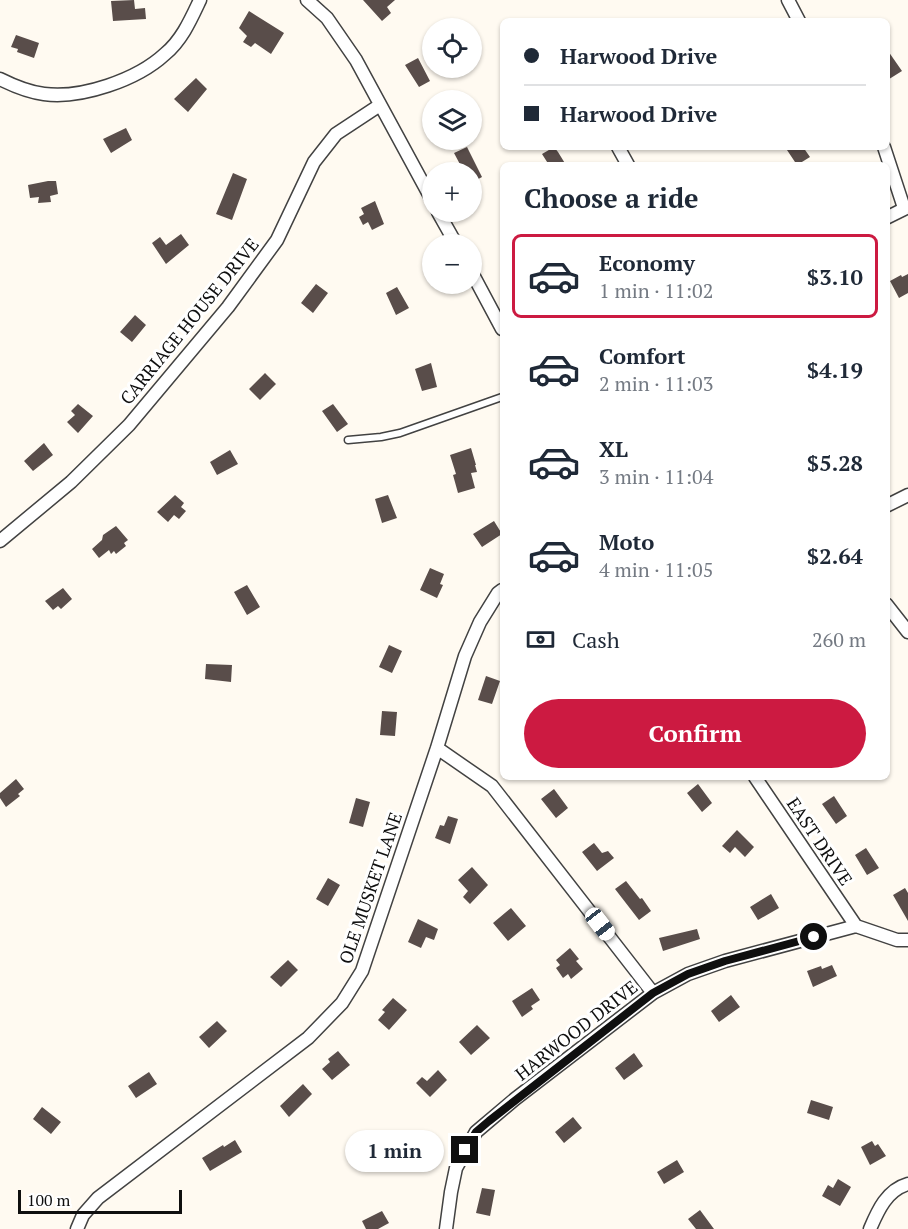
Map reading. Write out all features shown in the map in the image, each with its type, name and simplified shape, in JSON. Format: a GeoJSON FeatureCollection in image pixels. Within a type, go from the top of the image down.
{"type":"FeatureCollection","features":[{"type":"Feature","properties":{"kind":"street"},"geometry":{"type":"LineString","coordinates":[[0,79],[20,89],[45,94],[69,94],[123,80],[165,55],[179,39],[201,0]]}},
{"type":"Feature","properties":{"kind":"street"},"geometry":{"type":"LineString","coordinates":[[307,0],[327,18],[356,60],[422,182]]}},
{"type":"Feature","properties":{"kind":"street"},"geometry":{"type":"LineString","coordinates":[[788,0],[797,18]]}},
{"type":"Feature","properties":{"kind":"street","name":"CARRIAGE HOUSE DRIVE"},"geometry":{"type":"LineString","coordinates":[[0,541],[71,482],[129,425],[228,307],[277,240],[314,162],[336,134],[380,105]]}},
{"type":"Feature","properties":{"kind":"street"},"geometry":{"type":"LineString","coordinates":[[890,163],[906,207],[890,216]]}},
{"type":"Feature","properties":{"kind":"street"},"geometry":{"type":"LineString","coordinates":[[482,292],[500,325]]}},
{"type":"Feature","properties":{"kind":"street"},"geometry":{"type":"LineString","coordinates":[[890,504],[908,495]]}},
{"type":"Feature","properties":{"kind":"street","name":"OLE MUSKET LANE"},"geometry":{"type":"LineString","coordinates":[[77,1229],[82,1215],[98,1198],[308,1038],[342,1003],[362,971],[437,748],[465,656],[480,622],[500,592]]}},
{"type":"Feature","properties":{"kind":"street"},"geometry":{"type":"LineString","coordinates":[[890,609],[908,632]]}},
{"type":"Feature","properties":{"kind":"street"},"geometry":{"type":"LineString","coordinates":[[437,748],[492,786],[653,993]]}},
{"type":"Feature","properties":{"kind":"street","name":"EAST DRIVE"},"geometry":{"type":"LineString","coordinates":[[757,780],[856,926]]}},
{"type":"Feature","properties":{"kind":"street"},"geometry":{"type":"LineString","coordinates":[[856,926],[897,940],[908,940]]}},
{"type":"Feature","properties":{"kind":"street","name":"HARWOOD DRIVE"},"geometry":{"type":"LineString","coordinates":[[446,1229],[450,1191],[456,1168],[476,1132],[515,1099],[653,993],[688,974],[725,961],[856,926]]}},
{"type":"Feature","properties":{"kind":"street"},"geometry":{"type":"LineString","coordinates":[[870,1229],[889,1194],[908,1184]]}},
{"type":"Feature","properties":{"kind":"lane"},"geometry":{"type":"LineString","coordinates":[[348,440],[400,433],[500,398]]}},
{"type":"Feature","properties":{"kind":"building"},"geometry":{"type":"Polygon","coordinates":[[[134,0],[135,9],[145,8],[146,19],[113,21],[111,1],[134,0]]]}},
{"type":"Feature","properties":{"kind":"building"},"geometry":{"type":"Polygon","coordinates":[[[363,0],[395,0],[387,7],[391,13],[382,21],[363,0]]]}},
{"type":"Feature","properties":{"kind":"building"},"geometry":{"type":"Polygon","coordinates":[[[249,11],[284,33],[271,54],[255,43],[251,47],[243,42],[247,36],[239,28],[249,11]]]}},
{"type":"Feature","properties":{"kind":"building"},"geometry":{"type":"Polygon","coordinates":[[[16,35],[39,43],[34,58],[17,52],[18,49],[11,47],[16,35]]]}},
{"type":"Feature","properties":{"kind":"building"},"geometry":{"type":"Polygon","coordinates":[[[890,54],[902,71],[890,78],[890,54]]]}},
{"type":"Feature","properties":{"kind":"building"},"geometry":{"type":"Polygon","coordinates":[[[418,58],[422,66],[422,78],[428,78],[430,81],[419,87],[405,65],[418,58]]]}},
{"type":"Feature","properties":{"kind":"building"},"geometry":{"type":"Polygon","coordinates":[[[196,78],[207,89],[188,112],[174,99],[196,78]]]}},
{"type":"Feature","properties":{"kind":"building"},"geometry":{"type":"Polygon","coordinates":[[[126,128],[132,140],[111,153],[103,139],[126,128]]]}},
{"type":"Feature","properties":{"kind":"building"},"geometry":{"type":"Polygon","coordinates":[[[468,150],[474,162],[459,162],[454,153],[468,150]]]}},
{"type":"Feature","properties":{"kind":"building"},"geometry":{"type":"Polygon","coordinates":[[[549,150],[556,150],[564,162],[547,162],[542,154],[549,150]]]}},
{"type":"Feature","properties":{"kind":"building"},"geometry":{"type":"Polygon","coordinates":[[[787,150],[805,150],[810,157],[802,162],[795,162],[787,150]]]}},
{"type":"Feature","properties":{"kind":"building"},"geometry":{"type":"Polygon","coordinates":[[[233,173],[247,179],[232,220],[216,214],[233,173]]]}},
{"type":"Feature","properties":{"kind":"building"},"geometry":{"type":"Polygon","coordinates":[[[56,181],[58,194],[50,196],[51,202],[38,203],[39,197],[30,198],[28,185],[56,181]]]}},
{"type":"Feature","properties":{"kind":"building"},"geometry":{"type":"Polygon","coordinates":[[[375,201],[384,224],[372,230],[368,222],[363,225],[359,217],[364,214],[361,208],[375,201]]]}},
{"type":"Feature","properties":{"kind":"building"},"geometry":{"type":"Polygon","coordinates":[[[181,234],[189,245],[166,264],[152,243],[160,237],[166,245],[181,234]]]}},
{"type":"Feature","properties":{"kind":"building"},"geometry":{"type":"Polygon","coordinates":[[[908,274],[908,293],[899,298],[890,281],[908,274]]]}},
{"type":"Feature","properties":{"kind":"building"},"geometry":{"type":"Polygon","coordinates":[[[316,284],[328,293],[313,313],[301,303],[316,284]]]}},
{"type":"Feature","properties":{"kind":"building"},"geometry":{"type":"Polygon","coordinates":[[[397,287],[409,308],[396,315],[386,293],[397,287]]]}},
{"type":"Feature","properties":{"kind":"building"},"geometry":{"type":"Polygon","coordinates":[[[135,315],[146,325],[132,342],[120,332],[135,315]]]}},
{"type":"Feature","properties":{"kind":"building"},"geometry":{"type":"Polygon","coordinates":[[[431,363],[437,387],[422,391],[415,369],[431,363]]]}},
{"type":"Feature","properties":{"kind":"building"},"geometry":{"type":"Polygon","coordinates":[[[265,373],[276,384],[260,400],[249,389],[265,373]]]}},
{"type":"Feature","properties":{"kind":"building"},"geometry":{"type":"Polygon","coordinates":[[[78,404],[93,416],[78,433],[67,422],[75,415],[71,411],[78,404]]]}},
{"type":"Feature","properties":{"kind":"building"},"geometry":{"type":"Polygon","coordinates":[[[333,404],[348,424],[337,432],[322,411],[333,404]]]}},
{"type":"Feature","properties":{"kind":"building"},"geometry":{"type":"Polygon","coordinates":[[[44,443],[53,455],[33,471],[24,461],[44,443]]]}},
{"type":"Feature","properties":{"kind":"building"},"geometry":{"type":"Polygon","coordinates":[[[471,448],[477,472],[471,473],[475,488],[458,493],[453,475],[456,474],[450,455],[471,448]]]}},
{"type":"Feature","properties":{"kind":"building"},"geometry":{"type":"Polygon","coordinates":[[[230,450],[238,464],[217,475],[210,462],[230,450]]]}},
{"type":"Feature","properties":{"kind":"building"},"geometry":{"type":"Polygon","coordinates":[[[175,495],[184,503],[181,507],[186,511],[179,519],[174,515],[168,522],[157,512],[175,495]]]}},
{"type":"Feature","properties":{"kind":"building"},"geometry":{"type":"Polygon","coordinates":[[[388,495],[397,518],[382,523],[375,499],[388,495]]]}},
{"type":"Feature","properties":{"kind":"building"},"geometry":{"type":"Polygon","coordinates":[[[494,521],[500,531],[500,535],[482,547],[473,534],[494,521]]]}},
{"type":"Feature","properties":{"kind":"building"},"geometry":{"type":"Polygon","coordinates":[[[116,526],[128,540],[124,543],[126,546],[116,554],[114,551],[111,554],[109,550],[99,558],[92,549],[102,540],[103,535],[116,526]]]}},
{"type":"Feature","properties":{"kind":"building"},"geometry":{"type":"Polygon","coordinates":[[[430,568],[444,574],[440,584],[443,585],[437,598],[420,590],[430,568]]]}},
{"type":"Feature","properties":{"kind":"building"},"geometry":{"type":"Polygon","coordinates":[[[247,585],[260,607],[247,615],[234,592],[247,585]]]}},
{"type":"Feature","properties":{"kind":"building"},"geometry":{"type":"Polygon","coordinates":[[[63,588],[72,599],[61,609],[58,606],[53,610],[45,601],[63,588]]]}},
{"type":"Feature","properties":{"kind":"building"},"geometry":{"type":"Polygon","coordinates":[[[389,645],[402,651],[392,673],[379,667],[389,645]]]}},
{"type":"Feature","properties":{"kind":"building"},"geometry":{"type":"Polygon","coordinates":[[[206,664],[232,665],[231,682],[205,679],[206,664]]]}},
{"type":"Feature","properties":{"kind":"building"},"geometry":{"type":"Polygon","coordinates":[[[486,676],[500,681],[492,704],[478,700],[486,676]]]}},
{"type":"Feature","properties":{"kind":"building"},"geometry":{"type":"Polygon","coordinates":[[[382,711],[397,712],[395,736],[380,735],[382,711]]]}},
{"type":"Feature","properties":{"kind":"building"},"geometry":{"type":"Polygon","coordinates":[[[16,779],[24,789],[18,794],[20,796],[6,807],[0,798],[0,793],[16,779]]]}},
{"type":"Feature","properties":{"kind":"building"},"geometry":{"type":"Polygon","coordinates":[[[698,784],[712,803],[702,812],[687,793],[698,784]]]}},
{"type":"Feature","properties":{"kind":"building"},"geometry":{"type":"Polygon","coordinates":[[[554,789],[568,808],[556,818],[541,799],[554,789]]]}},
{"type":"Feature","properties":{"kind":"building"},"geometry":{"type":"Polygon","coordinates":[[[834,796],[847,816],[836,824],[822,804],[834,796]]]}},
{"type":"Feature","properties":{"kind":"building"},"geometry":{"type":"Polygon","coordinates":[[[356,798],[370,802],[363,827],[349,823],[356,798]]]}},
{"type":"Feature","properties":{"kind":"building"},"geometry":{"type":"Polygon","coordinates":[[[448,816],[458,819],[450,844],[435,838],[440,825],[444,826],[448,816]]]}},
{"type":"Feature","properties":{"kind":"building"},"geometry":{"type":"Polygon","coordinates":[[[737,830],[754,847],[745,857],[735,847],[730,853],[722,846],[737,830]]]}},
{"type":"Feature","properties":{"kind":"building"},"geometry":{"type":"Polygon","coordinates":[[[594,843],[602,853],[608,851],[614,858],[597,871],[582,852],[594,843]]]}},
{"type":"Feature","properties":{"kind":"building"},"geometry":{"type":"Polygon","coordinates":[[[866,848],[879,868],[867,875],[855,855],[866,848]]]}},
{"type":"Feature","properties":{"kind":"building"},"geometry":{"type":"Polygon","coordinates":[[[472,867],[488,885],[470,904],[463,897],[468,891],[458,880],[472,867]]]}},
{"type":"Feature","properties":{"kind":"building"},"geometry":{"type":"Polygon","coordinates":[[[328,878],[340,885],[328,906],[316,899],[328,878]]]}},
{"type":"Feature","properties":{"kind":"building"},"geometry":{"type":"Polygon","coordinates":[[[626,881],[651,911],[639,920],[615,889],[626,881]]]}},
{"type":"Feature","properties":{"kind":"building"},"geometry":{"type":"Polygon","coordinates":[[[905,888],[908,893],[908,921],[893,895],[905,888]]]}},
{"type":"Feature","properties":{"kind":"building"},"geometry":{"type":"Polygon","coordinates":[[[771,894],[779,908],[758,920],[750,907],[771,894]]]}},
{"type":"Feature","properties":{"kind":"building"},"geometry":{"type":"Polygon","coordinates":[[[511,908],[526,926],[508,941],[493,923],[511,908]]]}},
{"type":"Feature","properties":{"kind":"building"},"geometry":{"type":"Polygon","coordinates":[[[418,919],[438,929],[434,940],[426,937],[421,948],[408,942],[418,919]]]}},
{"type":"Feature","properties":{"kind":"building"},"geometry":{"type":"Polygon","coordinates":[[[697,929],[700,939],[663,951],[659,938],[697,929]]]}},
{"type":"Feature","properties":{"kind":"building"},"geometry":{"type":"Polygon","coordinates":[[[570,948],[579,959],[576,961],[583,969],[571,979],[568,974],[563,978],[556,968],[560,965],[556,960],[570,948]]]}},
{"type":"Feature","properties":{"kind":"building"},"geometry":{"type":"Polygon","coordinates":[[[288,960],[298,970],[281,987],[270,977],[288,960]]]}},
{"type":"Feature","properties":{"kind":"building"},"geometry":{"type":"Polygon","coordinates":[[[832,965],[837,976],[813,987],[807,971],[832,965]]]}},
{"type":"Feature","properties":{"kind":"building"},"geometry":{"type":"Polygon","coordinates":[[[532,988],[540,1000],[531,1006],[533,1009],[522,1017],[512,1001],[532,988]]]}},
{"type":"Feature","properties":{"kind":"building"},"geometry":{"type":"Polygon","coordinates":[[[731,995],[740,1007],[719,1022],[711,1011],[731,995]]]}},
{"type":"Feature","properties":{"kind":"building"},"geometry":{"type":"Polygon","coordinates":[[[393,998],[407,1010],[389,1030],[378,1020],[385,1012],[382,1010],[393,998]]]}},
{"type":"Feature","properties":{"kind":"building"},"geometry":{"type":"Polygon","coordinates":[[[217,1021],[227,1031],[209,1048],[199,1037],[217,1021]]]}},
{"type":"Feature","properties":{"kind":"building"},"geometry":{"type":"Polygon","coordinates":[[[477,1025],[490,1038],[471,1055],[459,1042],[477,1025]]]}},
{"type":"Feature","properties":{"kind":"building"},"geometry":{"type":"Polygon","coordinates":[[[338,1051],[350,1065],[332,1080],[322,1069],[330,1062],[328,1059],[338,1051]]]}},
{"type":"Feature","properties":{"kind":"building"},"geometry":{"type":"Polygon","coordinates":[[[634,1053],[643,1066],[624,1080],[615,1068],[634,1053]]]}},
{"type":"Feature","properties":{"kind":"building"},"geometry":{"type":"Polygon","coordinates":[[[438,1070],[447,1080],[430,1097],[416,1083],[422,1077],[427,1081],[438,1070]]]}},
{"type":"Feature","properties":{"kind":"building"},"geometry":{"type":"Polygon","coordinates":[[[149,1072],[157,1084],[136,1098],[128,1086],[149,1072]]]}},
{"type":"Feature","properties":{"kind":"building"},"geometry":{"type":"Polygon","coordinates":[[[303,1084],[312,1094],[289,1117],[280,1106],[303,1084]]]}},
{"type":"Feature","properties":{"kind":"building"},"geometry":{"type":"Polygon","coordinates":[[[811,1100],[833,1107],[829,1120],[807,1113],[811,1100]]]}},
{"type":"Feature","properties":{"kind":"building"},"geometry":{"type":"Polygon","coordinates":[[[42,1107],[61,1122],[51,1134],[33,1119],[42,1107]]]}},
{"type":"Feature","properties":{"kind":"building"},"geometry":{"type":"Polygon","coordinates":[[[573,1117],[582,1128],[564,1143],[555,1132],[573,1117]]]}},
{"type":"Feature","properties":{"kind":"building"},"geometry":{"type":"Polygon","coordinates":[[[389,1139],[397,1141],[395,1147],[400,1148],[393,1171],[380,1167],[389,1139]]]}},
{"type":"Feature","properties":{"kind":"building"},"geometry":{"type":"Polygon","coordinates":[[[235,1140],[242,1152],[210,1171],[202,1158],[235,1140]]]}},
{"type":"Feature","properties":{"kind":"building"},"geometry":{"type":"Polygon","coordinates":[[[872,1141],[875,1146],[878,1144],[886,1156],[870,1165],[861,1147],[872,1141]]]}},
{"type":"Feature","properties":{"kind":"building"},"geometry":{"type":"Polygon","coordinates":[[[677,1160],[684,1172],[664,1184],[657,1172],[677,1160]]]}},
{"type":"Feature","properties":{"kind":"building"},"geometry":{"type":"Polygon","coordinates":[[[838,1179],[851,1187],[840,1206],[822,1196],[828,1185],[833,1188],[838,1179]]]}},
{"type":"Feature","properties":{"kind":"building"},"geometry":{"type":"Polygon","coordinates":[[[482,1188],[495,1190],[490,1216],[476,1213],[482,1188]]]}},
{"type":"Feature","properties":{"kind":"building"},"geometry":{"type":"Polygon","coordinates":[[[700,1210],[714,1229],[696,1229],[688,1219],[700,1210]]]}},
{"type":"Feature","properties":{"kind":"building"},"geometry":{"type":"Polygon","coordinates":[[[382,1211],[389,1223],[378,1229],[366,1229],[362,1221],[382,1211]]]}},
{"type":"Feature","properties":{"kind":"route"},"geometry":{"type":"LineString","coordinates":[[465,1150],[476,1132],[515,1099],[653,993],[688,974],[725,961],[814,937]]}}]}
